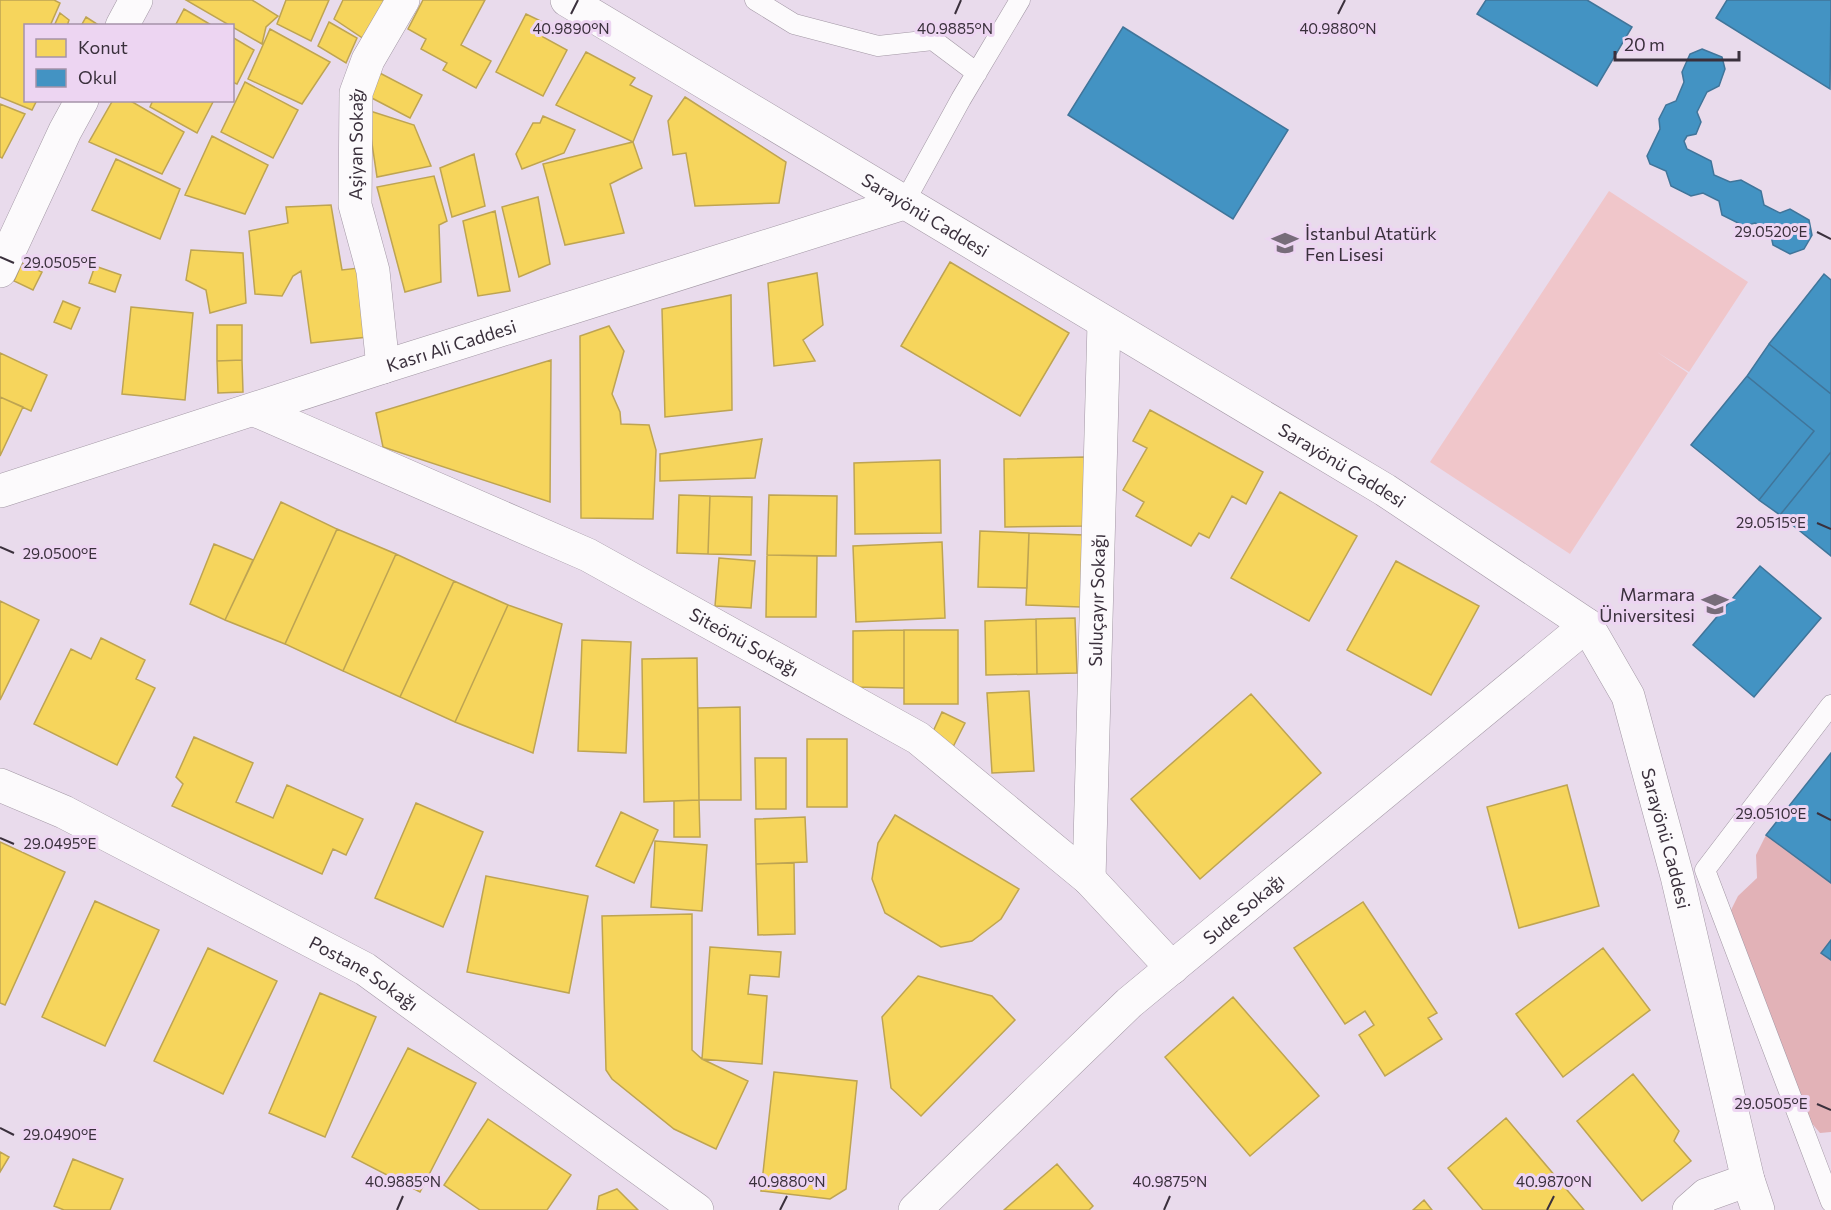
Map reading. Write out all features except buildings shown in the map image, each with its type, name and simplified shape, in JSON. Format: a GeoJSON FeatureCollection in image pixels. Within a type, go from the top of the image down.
{"type":"FeatureCollection","features":[{"type":"Feature","properties":{"kind":"street"},"geometry":{"type":"LineString","coordinates":[[123,24],[136,0]]}},
{"type":"Feature","properties":{"kind":"street","name":"Aşiyan Sokağı"},"geometry":{"type":"LineString","coordinates":[[383,367],[373,271],[355,205],[356,93],[368,60],[403,0]]}},
{"type":"Feature","properties":{"kind":"street","name":"Sarayönü Caddesi"},"geometry":{"type":"LineString","coordinates":[[567,0],[1385,490],[1587,625],[1628,696],[1677,876],[1753,1195]]}},
{"type":"Feature","properties":{"kind":"street"},"geometry":{"type":"LineString","coordinates":[[0,271],[65,131],[81,102]]}},
{"type":"Feature","properties":{"kind":"street","name":"Kasrı Ali Caddesi"},"geometry":{"type":"LineString","coordinates":[[0,490],[904,203]]}},
{"type":"Feature","properties":{"kind":"street","name":"Suluçayır Sokağı"},"geometry":{"type":"LineString","coordinates":[[1089,879],[1104,322]]}},
{"type":"Feature","properties":{"kind":"street","name":"Siteönü Sokağı"},"geometry":{"type":"LineString","coordinates":[[255,410],[588,555],[918,738],[1089,879],[1172,968]]}},
{"type":"Feature","properties":{"kind":"street","name":"Sude Sokağı"},"geometry":{"type":"LineString","coordinates":[[915,1210],[1129,1003],[1587,625]]}},
{"type":"Feature","properties":{"kind":"street","name":"Postane Sokağı"},"geometry":{"type":"LineString","coordinates":[[0,784],[64,812],[365,969],[697,1210]]}},
{"type":"Feature","properties":{"kind":"street"},"geometry":{"type":"LineString","coordinates":[[1689,1210],[1706,1195],[1753,1195]]}},
{"type":"Feature","properties":{"kind":"lane"},"geometry":{"type":"LineString","coordinates":[[755,0],[794,24],[878,46],[933,40],[977,73]]}},
{"type":"Feature","properties":{"kind":"lane"},"geometry":{"type":"LineString","coordinates":[[904,203],[1020,0]]}},
{"type":"Feature","properties":{"kind":"lane"},"geometry":{"type":"LineString","coordinates":[[1831,705],[1705,870],[1825,1171],[1831,1202]]}},
{"type":"Feature","properties":{"kind":"shaded area"},"geometry":{"type":"Polygon","coordinates":[[[1609,191],[1748,282],[1689,372],[1657,352],[1688,373],[1570,554],[1430,462],[1609,191]]]}},
{"type":"Feature","properties":{"kind":"shaded area"},"geometry":{"type":"Polygon","coordinates":[[[1766,835],[1831,883],[1831,940],[1821,953],[1831,960],[1831,1132],[1820,1133],[1809,1120],[1729,914],[1738,896],[1757,878],[1756,855],[1766,835]]]}},
{"type":"Feature","properties":{"kind":"place","name":"İstanbul Atatürk Fen Lisesi"},"geometry":{"type":"Point","coordinates":[1285,243]}},
{"type":"Feature","properties":{"kind":"place","name":"Marmara Üniversitesi"},"geometry":{"type":"Point","coordinates":[1715,604]}}]}
